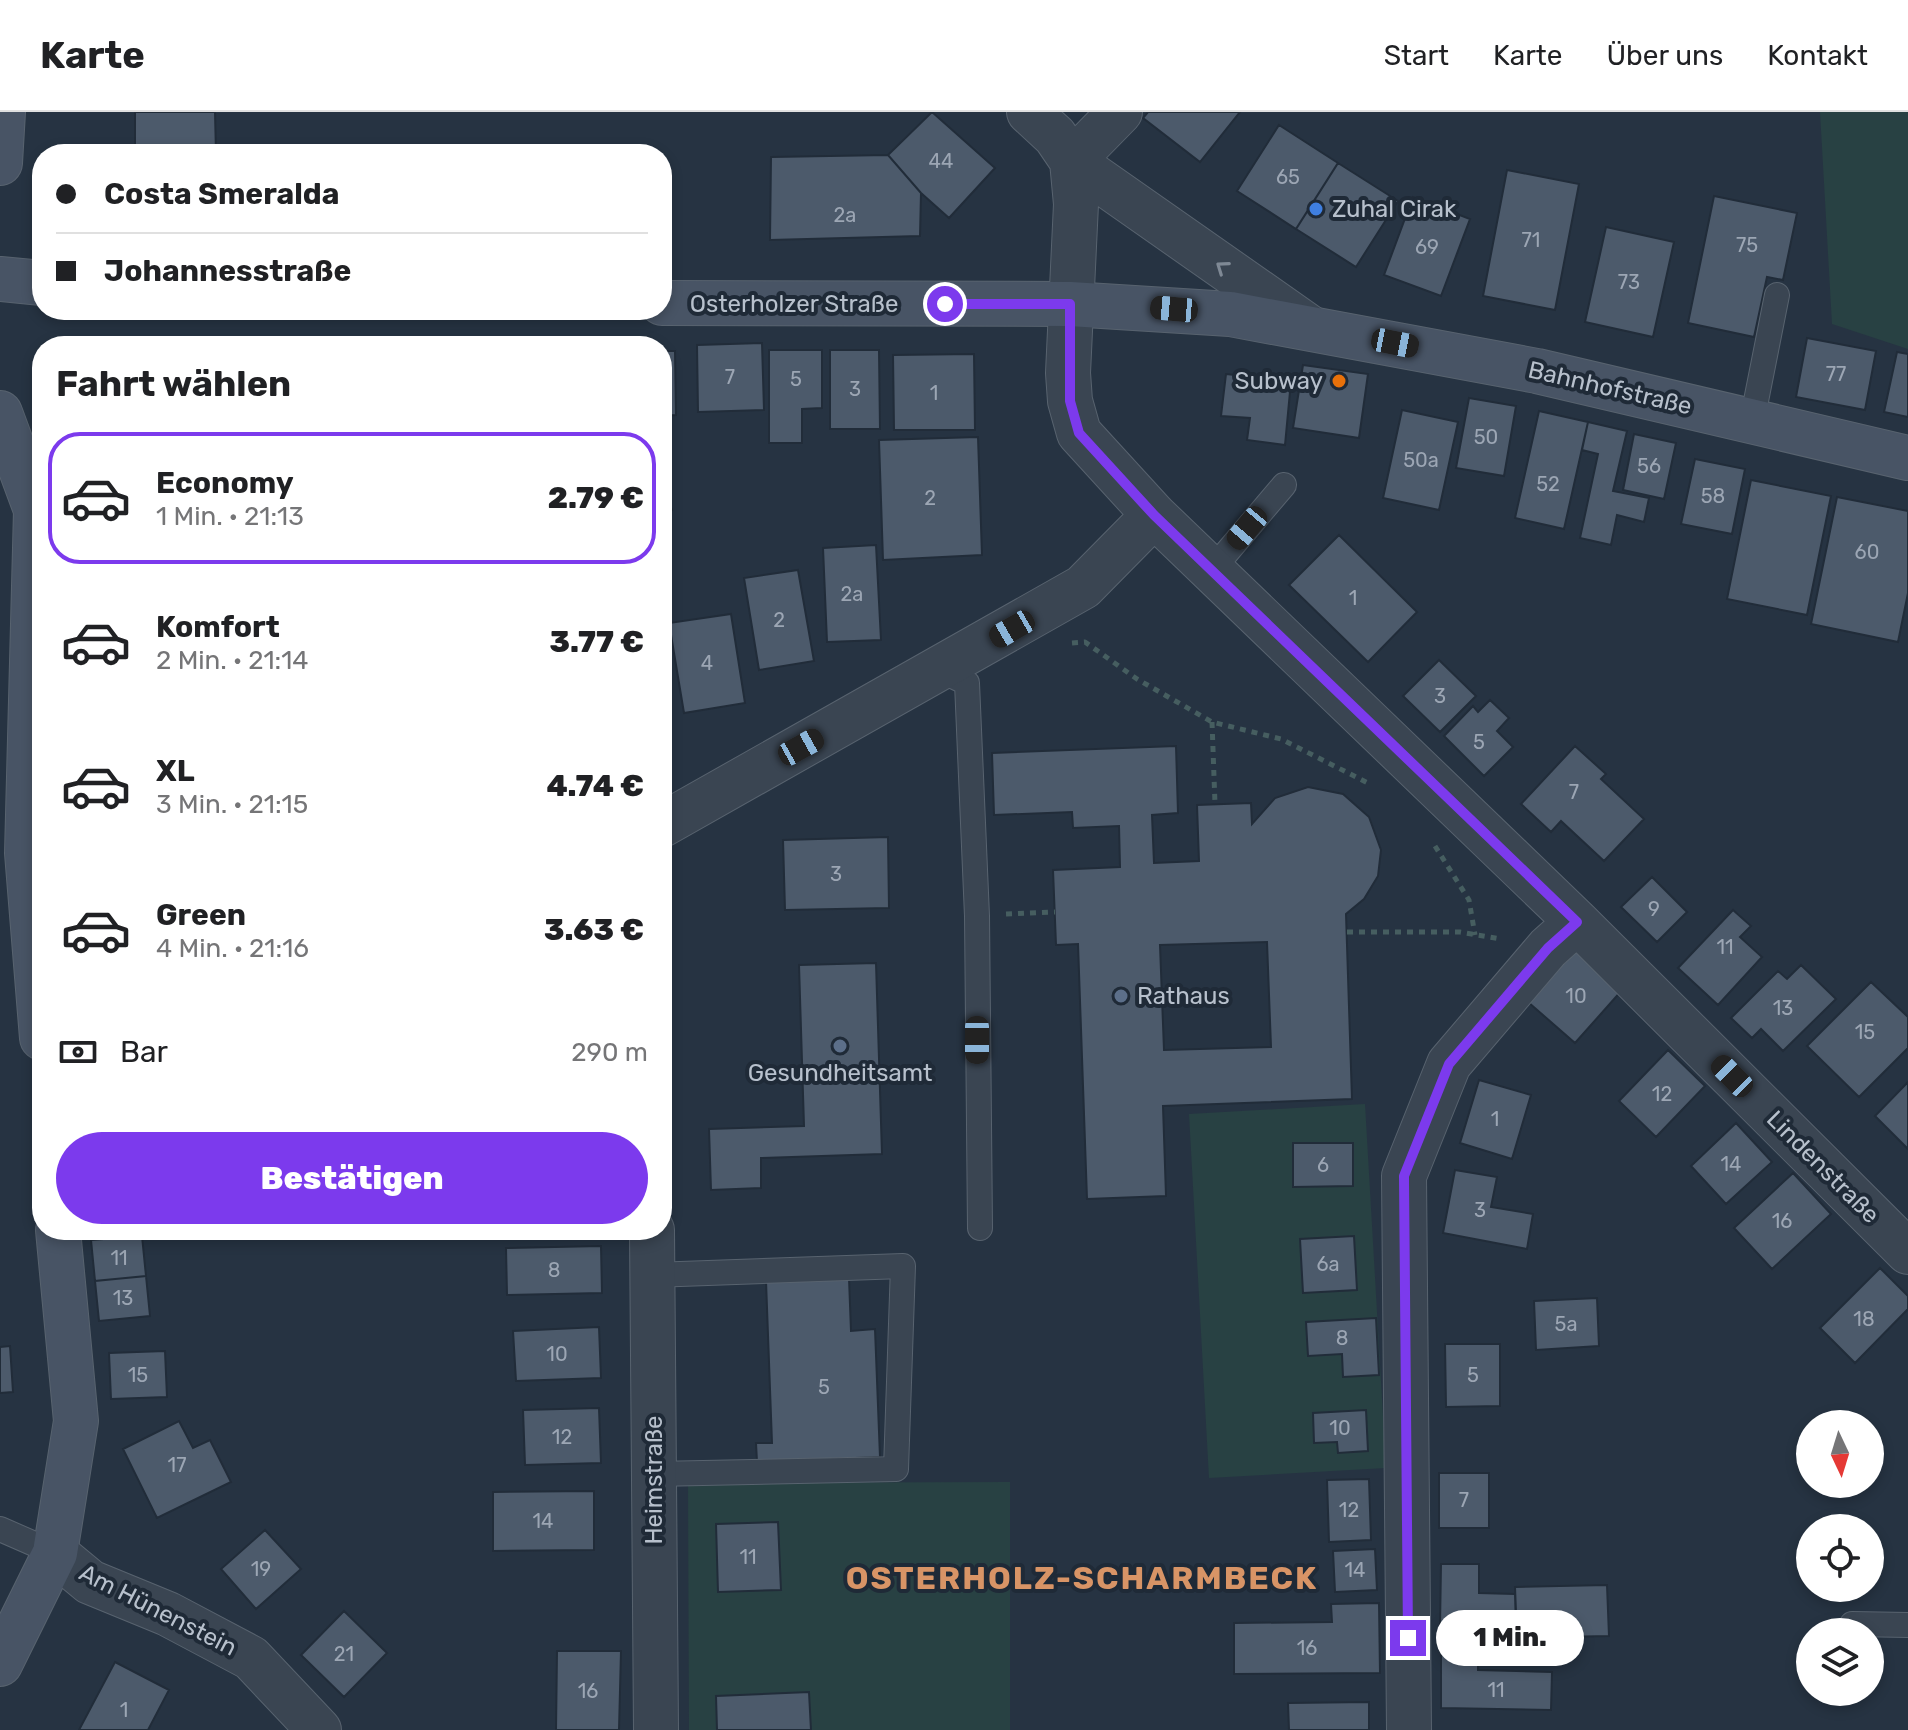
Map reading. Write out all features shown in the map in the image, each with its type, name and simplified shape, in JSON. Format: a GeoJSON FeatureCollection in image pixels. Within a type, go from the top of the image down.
{"type":"FeatureCollection","features":[{"type":"Feature","properties":{"kind":"street"},"geometry":{"type":"LineString","coordinates":[[0,163],[3,112]]}},
{"type":"Feature","properties":{"kind":"street","name":"Bahnhofstraße"},"geometry":{"type":"LineString","coordinates":[[1029,112],[1055,136],[1072,161],[1309,327]]}},
{"type":"Feature","properties":{"kind":"street"},"geometry":{"type":"LineString","coordinates":[[1070,304],[1076,204],[1072,161],[1120,112]]}},
{"type":"Feature","properties":{"kind":"street"},"geometry":{"type":"LineString","coordinates":[[0,279],[32,282]]}},
{"type":"Feature","properties":{"kind":"street","name":"Osterholzer Straße"},"geometry":{"type":"LineString","coordinates":[[672,303],[1070,304]]}},
{"type":"Feature","properties":{"kind":"street","name":"Bahnhofstraße"},"geometry":{"type":"LineString","coordinates":[[1070,304],[1216,312],[1309,327],[1537,371],[1908,458]]}},
{"type":"Feature","properties":{"kind":"street","name":"Lindenstraße"},"geometry":{"type":"LineString","coordinates":[[1070,304],[1070,401],[1079,433],[1154,515],[1563,935],[1908,1252]]}},
{"type":"Feature","properties":{"kind":"street"},"geometry":{"type":"LineString","coordinates":[[0,413],[32,499]]}},
{"type":"Feature","properties":{"kind":"street"},"geometry":{"type":"LineString","coordinates":[[672,819],[1083,587],[1154,515]]}},
{"type":"Feature","properties":{"kind":"street"},"geometry":{"type":"LineString","coordinates":[[32,615],[23,851],[32,940]]}},
{"type":"Feature","properties":{"kind":"street"},"geometry":{"type":"LineString","coordinates":[[1409,1730],[1404,1176],[1449,1064],[1563,935]]}},
{"type":"Feature","properties":{"kind":"street","name":"Am Hünenstein"},"geometry":{"type":"LineString","coordinates":[[59,1240],[76,1421],[55,1553],[90,1582],[168,1614],[251,1658],[319,1730]]}},
{"type":"Feature","properties":{"kind":"street","name":"Heimstraße"},"geometry":{"type":"LineString","coordinates":[[652,1240],[656,1730]]}},
{"type":"Feature","properties":{"kind":"street"},"geometry":{"type":"LineString","coordinates":[[0,1664],[55,1553]]}},
{"type":"Feature","properties":{"kind":"lane"},"geometry":{"type":"LineString","coordinates":[[1752,421],[1777,295]]}},
{"type":"Feature","properties":{"kind":"lane"},"geometry":{"type":"LineString","coordinates":[[1211,571],[1284,485]]}},
{"type":"Feature","properties":{"kind":"lane"},"geometry":{"type":"LineString","coordinates":[[940,670],[967,683],[977,916],[980,1228]]}},
{"type":"Feature","properties":{"kind":"lane"},"geometry":{"type":"LineString","coordinates":[[652,1275],[903,1266],[896,1469],[654,1474]]}},
{"type":"Feature","properties":{"kind":"lane"},"geometry":{"type":"LineString","coordinates":[[0,1529],[55,1553]]}},
{"type":"Feature","properties":{"kind":"lane"},"geometry":{"type":"LineString","coordinates":[[1884,1625],[1908,1625]]}},
{"type":"Feature","properties":{"kind":"path"},"geometry":{"type":"LineString","coordinates":[[1056,644],[1085,642],[1137,679],[1212,722],[1281,739],[1373,785]]}},
{"type":"Feature","properties":{"kind":"path"},"geometry":{"type":"LineString","coordinates":[[1212,722],[1215,804]]}},
{"type":"Feature","properties":{"kind":"path"},"geometry":{"type":"LineString","coordinates":[[1434,844],[1469,900],[1475,935]]}},
{"type":"Feature","properties":{"kind":"path"},"geometry":{"type":"LineString","coordinates":[[977,916],[1055,912]]}},
{"type":"Feature","properties":{"kind":"path"},"geometry":{"type":"LineString","coordinates":[[1347,932],[1563,935]]}},
{"type":"Feature","properties":{"kind":"green space"},"geometry":{"type":"Polygon","coordinates":[[[1820,112],[1908,112],[1908,349],[1832,324],[1820,112]]]}},
{"type":"Feature","properties":{"kind":"green space"},"geometry":{"type":"Polygon","coordinates":[[[1365,1104],[1386,1468],[1209,1478],[1189,1114],[1365,1104]]]}},
{"type":"Feature","properties":{"kind":"green space"},"geometry":{"type":"Polygon","coordinates":[[[1010,1482],[1010,1730],[689,1730],[688,1483],[1010,1482]]]}},
{"type":"Feature","properties":{"kind":"building"},"geometry":{"type":"Polygon","coordinates":[[[135,112],[215,112],[216,144],[135,144],[135,112]]]}},
{"type":"Feature","properties":{"kind":"building"},"geometry":{"type":"Polygon","coordinates":[[[932,112],[995,168],[949,218],[921,193],[888,155],[932,112]]]}},
{"type":"Feature","properties":{"kind":"building"},"geometry":{"type":"Polygon","coordinates":[[[1148,112],[1240,112],[1200,162],[1143,118],[1148,112]]]}},
{"type":"Feature","properties":{"kind":"building"},"geometry":{"type":"Polygon","coordinates":[[[1279,125],[1338,163],[1296,229],[1237,191],[1279,125]]]}},
{"type":"Feature","properties":{"kind":"building"},"geometry":{"type":"Polygon","coordinates":[[[888,155],[921,193],[920,236],[770,240],[771,157],[888,155]]]}},
{"type":"Feature","properties":{"kind":"building"},"geometry":{"type":"Polygon","coordinates":[[[1338,163],[1398,201],[1356,267],[1296,229],[1338,163]]]}},
{"type":"Feature","properties":{"kind":"building"},"geometry":{"type":"Polygon","coordinates":[[[1507,170],[1579,184],[1555,310],[1483,296],[1507,170]]]}},
{"type":"Feature","properties":{"kind":"building"},"geometry":{"type":"Polygon","coordinates":[[[1714,196],[1797,213],[1783,280],[1767,277],[1754,337],[1688,323],[1714,196]]]}},
{"type":"Feature","properties":{"kind":"building"},"geometry":{"type":"Polygon","coordinates":[[[1413,197],[1470,219],[1441,296],[1384,275],[1413,197]]]}},
{"type":"Feature","properties":{"kind":"building"},"geometry":{"type":"Polygon","coordinates":[[[1606,227],[1674,242],[1653,337],[1585,322],[1606,227]]]}},
{"type":"Feature","properties":{"kind":"building"},"geometry":{"type":"Polygon","coordinates":[[[1807,338],[1876,351],[1865,410],[1796,397],[1807,338]]]}},
{"type":"Feature","properties":{"kind":"building"},"geometry":{"type":"Polygon","coordinates":[[[762,343],[764,410],[698,412],[697,345],[762,343]]]}},
{"type":"Feature","properties":{"kind":"building"},"geometry":{"type":"Polygon","coordinates":[[[769,350],[822,350],[822,408],[802,409],[802,443],[769,443],[769,350]]]}},
{"type":"Feature","properties":{"kind":"building"},"geometry":{"type":"Polygon","coordinates":[[[830,350],[879,350],[880,429],[830,429],[830,350]]]}},
{"type":"Feature","properties":{"kind":"building"},"geometry":{"type":"Polygon","coordinates":[[[672,351],[675,351],[676,415],[672,415],[672,351]]]}},
{"type":"Feature","properties":{"kind":"building"},"geometry":{"type":"Polygon","coordinates":[[[1897,352],[1908,354],[1908,417],[1884,412],[1897,352]]]}},
{"type":"Feature","properties":{"kind":"building"},"geometry":{"type":"Polygon","coordinates":[[[974,354],[975,430],[894,430],[893,355],[974,354]]]}},
{"type":"Feature","properties":{"kind":"building"},"geometry":{"type":"Polygon","coordinates":[[[1303,365],[1368,374],[1359,438],[1293,428],[1303,365]]]}},
{"type":"Feature","properties":{"kind":"building"},"geometry":{"type":"Polygon","coordinates":[[[1226,374],[1291,381],[1285,445],[1247,440],[1250,418],[1221,416],[1226,374]]]}},
{"type":"Feature","properties":{"kind":"building"},"geometry":{"type":"Polygon","coordinates":[[[1469,398],[1516,406],[1504,476],[1456,468],[1469,398]]]}},
{"type":"Feature","properties":{"kind":"building"},"geometry":{"type":"Polygon","coordinates":[[[1402,410],[1458,422],[1439,510],[1383,498],[1402,410]]]}},
{"type":"Feature","properties":{"kind":"building"},"geometry":{"type":"Polygon","coordinates":[[[1539,411],[1588,422],[1564,529],[1515,518],[1539,411]]]}},
{"type":"Feature","properties":{"kind":"building"},"geometry":{"type":"Polygon","coordinates":[[[1588,422],[1627,431],[1613,491],[1649,498],[1644,522],[1617,515],[1611,545],[1580,538],[1598,454],[1582,450],[1588,422]]]}},
{"type":"Feature","properties":{"kind":"building"},"geometry":{"type":"Polygon","coordinates":[[[1634,434],[1676,443],[1664,499],[1623,490],[1634,434]]]}},
{"type":"Feature","properties":{"kind":"building"},"geometry":{"type":"Polygon","coordinates":[[[978,437],[982,555],[883,560],[879,440],[978,437]]]}},
{"type":"Feature","properties":{"kind":"building"},"geometry":{"type":"Polygon","coordinates":[[[1695,459],[1745,469],[1732,534],[1681,524],[1695,459]]]}},
{"type":"Feature","properties":{"kind":"building"},"geometry":{"type":"Polygon","coordinates":[[[1751,480],[1831,496],[1807,615],[1727,599],[1751,480]]]}},
{"type":"Feature","properties":{"kind":"building"},"geometry":{"type":"Polygon","coordinates":[[[1837,497],[1908,511],[1908,593],[1898,642],[1811,624],[1837,497]]]}},
{"type":"Feature","properties":{"kind":"building"},"geometry":{"type":"Polygon","coordinates":[[[1339,535],[1417,612],[1368,662],[1289,585],[1339,535]]]}},
{"type":"Feature","properties":{"kind":"building"},"geometry":{"type":"Polygon","coordinates":[[[876,545],[881,640],[827,642],[823,548],[876,545]]]}},
{"type":"Feature","properties":{"kind":"building"},"geometry":{"type":"Polygon","coordinates":[[[798,570],[814,661],[759,670],[744,578],[798,570]]]}},
{"type":"Feature","properties":{"kind":"building"},"geometry":{"type":"Polygon","coordinates":[[[731,614],[745,703],[684,713],[672,641],[672,623],[731,614]]]}},
{"type":"Feature","properties":{"kind":"building"},"geometry":{"type":"Polygon","coordinates":[[[1439,660],[1476,696],[1440,732],[1403,696],[1439,660]]]}},
{"type":"Feature","properties":{"kind":"building"},"geometry":{"type":"Polygon","coordinates":[[[1490,700],[1509,718],[1497,731],[1513,747],[1484,776],[1444,736],[1473,706],[1478,712],[1490,700]]]}},
{"type":"Feature","properties":{"kind":"building","name":"Rathaus"},"geometry":{"type":"Polygon","coordinates":[[[1176,746],[1178,813],[1152,815],[1154,863],[1199,861],[1197,805],[1251,803],[1252,824],[1275,798],[1308,787],[1343,794],[1369,817],[1381,850],[1378,876],[1364,899],[1346,914],[1352,1099],[1163,1106],[1166,1196],[1087,1199],[1078,944],[1056,945],[1053,870],[1120,867],[1119,826],[1073,828],[1072,812],[994,815],[992,753],[1176,746]],[[1267,942],[1160,945],[1164,1050],[1271,1047],[1267,942]]]}},
{"type":"Feature","properties":{"kind":"building"},"geometry":{"type":"Polygon","coordinates":[[[1575,746],[1606,774],[1601,779],[1644,819],[1604,861],[1561,821],[1551,832],[1521,804],[1575,746]]]}},
{"type":"Feature","properties":{"kind":"building"},"geometry":{"type":"Polygon","coordinates":[[[888,837],[889,908],[785,910],[783,840],[888,837]]]}},
{"type":"Feature","properties":{"kind":"building"},"geometry":{"type":"Polygon","coordinates":[[[1652,877],[1687,912],[1657,942],[1621,907],[1652,877]]]}},
{"type":"Feature","properties":{"kind":"building"},"geometry":{"type":"Polygon","coordinates":[[[1733,910],[1751,926],[1740,937],[1762,957],[1718,1005],[1678,968],[1733,910]]]}},
{"type":"Feature","properties":{"kind":"building"},"geometry":{"type":"Polygon","coordinates":[[[1576,948],[1623,989],[1575,1043],[1528,1002],[1576,948]]]}},
{"type":"Feature","properties":{"kind":"building","name":"Gesundheitsamt"},"geometry":{"type":"Polygon","coordinates":[[[876,963],[882,1154],[761,1158],[761,1188],[711,1190],[709,1129],[804,1126],[799,965],[876,963]]]}},
{"type":"Feature","properties":{"kind":"building"},"geometry":{"type":"Polygon","coordinates":[[[1801,965],[1836,999],[1783,1051],[1761,1029],[1752,1038],[1731,1018],[1778,971],[1787,979],[1801,965]]]}},
{"type":"Feature","properties":{"kind":"building"},"geometry":{"type":"Polygon","coordinates":[[[1871,982],[1908,1017],[1908,1048],[1859,1097],[1807,1046],[1871,982]]]}},
{"type":"Feature","properties":{"kind":"building"},"geometry":{"type":"Polygon","coordinates":[[[1668,1050],[1705,1086],[1656,1137],[1619,1101],[1668,1050]]]}},
{"type":"Feature","properties":{"kind":"building"},"geometry":{"type":"Polygon","coordinates":[[[1479,1080],[1531,1095],[1512,1159],[1460,1143],[1479,1080]]]}},
{"type":"Feature","properties":{"kind":"building"},"geometry":{"type":"Polygon","coordinates":[[[1908,1082],[1908,1149],[1875,1116],[1908,1082]]]}},
{"type":"Feature","properties":{"kind":"building"},"geometry":{"type":"Polygon","coordinates":[[[1736,1123],[1772,1162],[1726,1204],[1691,1166],[1736,1123]]]}},
{"type":"Feature","properties":{"kind":"building"},"geometry":{"type":"Polygon","coordinates":[[[1293,1143],[1353,1143],[1353,1186],[1293,1187],[1293,1143]]]}},
{"type":"Feature","properties":{"kind":"building"},"geometry":{"type":"Polygon","coordinates":[[[1455,1170],[1497,1177],[1491,1207],[1533,1214],[1527,1249],[1443,1233],[1455,1170]]]}},
{"type":"Feature","properties":{"kind":"building"},"geometry":{"type":"Polygon","coordinates":[[[1793,1173],[1831,1214],[1772,1269],[1734,1228],[1793,1173]]]}},
{"type":"Feature","properties":{"kind":"building"},"geometry":{"type":"Polygon","coordinates":[[[1354,1236],[1357,1290],[1303,1293],[1300,1239],[1354,1236]]]}},
{"type":"Feature","properties":{"kind":"building"},"geometry":{"type":"Polygon","coordinates":[[[91,1240],[142,1240],[146,1276],[95,1281],[91,1240]]]}},
{"type":"Feature","properties":{"kind":"building"},"geometry":{"type":"Polygon","coordinates":[[[601,1246],[602,1293],[507,1295],[506,1248],[601,1246]]]}},
{"type":"Feature","properties":{"kind":"building"},"geometry":{"type":"Polygon","coordinates":[[[1880,1268],[1908,1296],[1908,1309],[1855,1363],[1820,1328],[1880,1268]]]}},
{"type":"Feature","properties":{"kind":"building"},"geometry":{"type":"Polygon","coordinates":[[[146,1276],[150,1316],[99,1321],[95,1281],[146,1276]]]}},
{"type":"Feature","properties":{"kind":"building"},"geometry":{"type":"Polygon","coordinates":[[[849,1278],[851,1331],[875,1329],[880,1457],[757,1462],[756,1443],[772,1443],[766,1281],[849,1278]]]}},
{"type":"Feature","properties":{"kind":"building"},"geometry":{"type":"Polygon","coordinates":[[[1597,1298],[1599,1346],[1536,1350],[1534,1301],[1597,1298]]]}},
{"type":"Feature","properties":{"kind":"building"},"geometry":{"type":"Polygon","coordinates":[[[1376,1318],[1379,1375],[1343,1377],[1342,1354],[1308,1356],[1306,1322],[1376,1318]]]}},
{"type":"Feature","properties":{"kind":"building"},"geometry":{"type":"Polygon","coordinates":[[[599,1327],[601,1378],[516,1381],[513,1331],[599,1327]]]}},
{"type":"Feature","properties":{"kind":"building"},"geometry":{"type":"Polygon","coordinates":[[[1445,1344],[1500,1344],[1500,1406],[1446,1407],[1445,1344]]]}},
{"type":"Feature","properties":{"kind":"building"},"geometry":{"type":"Polygon","coordinates":[[[10,1346],[13,1392],[0,1393],[0,1347],[10,1346]]]}},
{"type":"Feature","properties":{"kind":"building"},"geometry":{"type":"Polygon","coordinates":[[[165,1351],[167,1397],[111,1399],[109,1353],[165,1351]]]}},
{"type":"Feature","properties":{"kind":"building"},"geometry":{"type":"Polygon","coordinates":[[[599,1408],[601,1463],[525,1465],[523,1410],[599,1408]]]}},
{"type":"Feature","properties":{"kind":"building"},"geometry":{"type":"Polygon","coordinates":[[[1366,1410],[1368,1451],[1338,1453],[1337,1442],[1314,1443],[1313,1413],[1366,1410]]]}},
{"type":"Feature","properties":{"kind":"building"},"geometry":{"type":"Polygon","coordinates":[[[179,1421],[193,1448],[210,1440],[231,1482],[157,1518],[123,1449],[179,1421]]]}},
{"type":"Feature","properties":{"kind":"building"},"geometry":{"type":"Polygon","coordinates":[[[1439,1473],[1489,1473],[1489,1528],[1439,1528],[1439,1473]]]}},
{"type":"Feature","properties":{"kind":"building"},"geometry":{"type":"Polygon","coordinates":[[[1369,1479],[1371,1540],[1329,1542],[1327,1480],[1369,1479]]]}},
{"type":"Feature","properties":{"kind":"building"},"geometry":{"type":"Polygon","coordinates":[[[594,1491],[594,1550],[493,1551],[493,1492],[594,1491]]]}},
{"type":"Feature","properties":{"kind":"building"},"geometry":{"type":"Polygon","coordinates":[[[778,1522],[781,1590],[718,1592],[716,1524],[778,1522]]]}},
{"type":"Feature","properties":{"kind":"building"},"geometry":{"type":"Polygon","coordinates":[[[265,1530],[301,1569],[256,1609],[221,1569],[265,1530]]]}},
{"type":"Feature","properties":{"kind":"building"},"geometry":{"type":"Polygon","coordinates":[[[1375,1549],[1377,1590],[1335,1592],[1333,1551],[1375,1549]]]}},
{"type":"Feature","properties":{"kind":"building"},"geometry":{"type":"Polygon","coordinates":[[[1441,1564],[1479,1564],[1479,1593],[1515,1594],[1516,1627],[1440,1627],[1441,1564]]]}},
{"type":"Feature","properties":{"kind":"building"},"geometry":{"type":"Polygon","coordinates":[[[1607,1585],[1609,1636],[1517,1638],[1515,1587],[1607,1585]]]}},
{"type":"Feature","properties":{"kind":"building"},"geometry":{"type":"Polygon","coordinates":[[[1379,1603],[1380,1673],[1234,1674],[1234,1623],[1332,1622],[1331,1604],[1379,1603]]]}},
{"type":"Feature","properties":{"kind":"building"},"geometry":{"type":"Polygon","coordinates":[[[344,1611],[387,1653],[344,1697],[301,1655],[344,1611]]]}},
{"type":"Feature","properties":{"kind":"building"},"geometry":{"type":"Polygon","coordinates":[[[557,1651],[621,1651],[619,1730],[556,1730],[557,1651]]]}},
{"type":"Feature","properties":{"kind":"building"},"geometry":{"type":"Polygon","coordinates":[[[1441,1654],[1478,1654],[1478,1670],[1552,1672],[1551,1710],[1441,1708],[1441,1654]]]}},
{"type":"Feature","properties":{"kind":"building"},"geometry":{"type":"Polygon","coordinates":[[[115,1662],[169,1690],[148,1730],[79,1730],[115,1662]]]}},
{"type":"Feature","properties":{"kind":"building"},"geometry":{"type":"Polygon","coordinates":[[[809,1692],[811,1730],[717,1730],[716,1696],[809,1692]]]}},
{"type":"Feature","properties":{"kind":"building"},"geometry":{"type":"Polygon","coordinates":[[[1369,1702],[1369,1730],[1289,1730],[1288,1703],[1369,1702]]]}},
{"type":"Feature","properties":{"kind":"place","name":"Zuhal Cirak"},"geometry":{"type":"Point","coordinates":[1316,209]}},
{"type":"Feature","properties":{"kind":"place","name":"Subway"},"geometry":{"type":"Point","coordinates":[1339,381]}},
{"type":"Feature","properties":{"kind":"place","name":"Rathaus"},"geometry":{"type":"Point","coordinates":[1121,996]}},
{"type":"Feature","properties":{"kind":"place","name":"Gesundheitsamt"},"geometry":{"type":"Point","coordinates":[840,1046]}},
{"type":"Feature","properties":{"kind":"district","name":"OSTERHOLZ-SCHARMBECK"},"geometry":{"type":"Point","coordinates":[1082,1578]}},
{"type":"Feature","properties":{"kind":"route"},"geometry":{"type":"LineString","coordinates":[[945,304],[1070,304],[1068,373],[1070,401],[1079,433],[1154,515],[1577,922],[1548,948],[1449,1064],[1404,1176],[1408,1638]]}}]}
